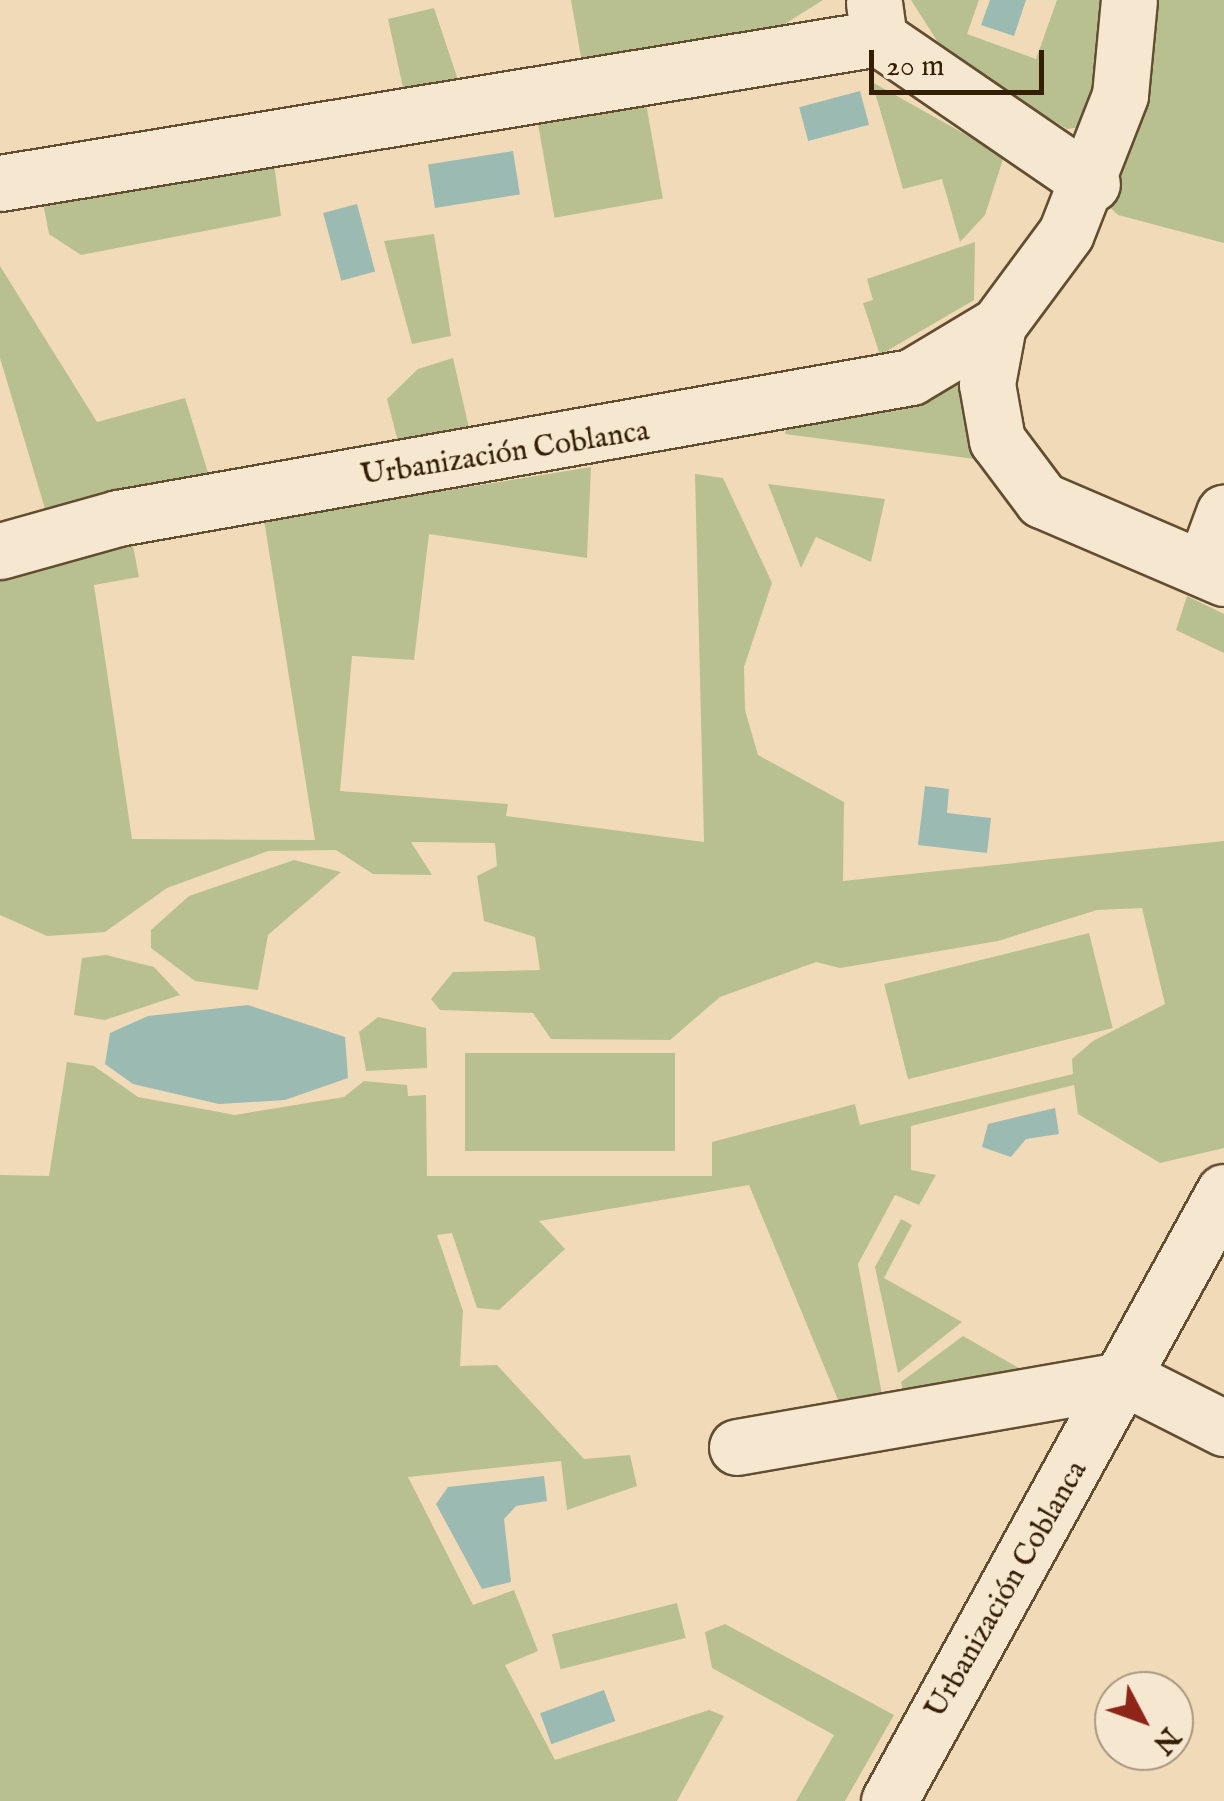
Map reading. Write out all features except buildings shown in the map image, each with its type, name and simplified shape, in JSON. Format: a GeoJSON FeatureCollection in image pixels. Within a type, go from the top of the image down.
{"type":"FeatureCollection","features":[{"type":"Feature","properties":{"kind":"street","name":"Urbanización Coblanca"},"geometry":{"type":"LineString","coordinates":[[1129,0],[1120,94],[1092,184],[998,324],[987,384],[997,440],[1042,500],[1214,572],[1224,513]]}},
{"type":"Feature","properties":{"kind":"street"},"geometry":{"type":"LineString","coordinates":[[0,183],[876,19],[1092,184]]}},
{"type":"Feature","properties":{"kind":"street","name":"Urbanización Coblanca"},"geometry":{"type":"LineString","coordinates":[[0,551],[118,518],[833,395],[911,377],[998,324]]}},
{"type":"Feature","properties":{"kind":"street","name":"Urbanización Coblanca"},"geometry":{"type":"LineString","coordinates":[[889,1801],[1127,1379],[1224,1192]]}},
{"type":"Feature","properties":{"kind":"street"},"geometry":{"type":"LineString","coordinates":[[737,1447],[1127,1379],[1224,1428]]}},
{"type":"Feature","properties":{"kind":"green space"},"geometry":{"type":"Polygon","coordinates":[[[571,0],[823,0],[780,27],[582,63],[571,0]]]}},
{"type":"Feature","properties":{"kind":"green space"},"geometry":{"type":"Polygon","coordinates":[[[911,0],[979,0],[967,34],[1036,59],[1057,0],[1107,0],[1101,69],[1082,127],[1067,129],[946,55],[911,0]]]}},
{"type":"Feature","properties":{"kind":"green space"},"geometry":{"type":"Polygon","coordinates":[[[1158,0],[1224,0],[1224,243],[1118,215],[1091,189],[1148,66],[1158,0]]]}},
{"type":"Feature","properties":{"kind":"green space"},"geometry":{"type":"Polygon","coordinates":[[[434,8],[459,83],[404,92],[388,19],[434,8]]]}},
{"type":"Feature","properties":{"kind":"green space"},"geometry":{"type":"Polygon","coordinates":[[[872,82],[1004,156],[985,215],[960,242],[942,179],[903,189],[872,82]]]}},
{"type":"Feature","properties":{"kind":"green space"},"geometry":{"type":"Polygon","coordinates":[[[646,103],[663,199],[555,218],[538,122],[646,103]]]}},
{"type":"Feature","properties":{"kind":"green space"},"geometry":{"type":"Polygon","coordinates":[[[274,164],[281,216],[81,255],[49,234],[43,203],[274,164]]]}},
{"type":"Feature","properties":{"kind":"green space"},"geometry":{"type":"Polygon","coordinates":[[[434,234],[451,336],[412,344],[384,241],[434,234]]]}},
{"type":"Feature","properties":{"kind":"green space"},"geometry":{"type":"Polygon","coordinates":[[[975,242],[974,300],[880,355],[863,303],[873,300],[867,279],[975,242]]]}},
{"type":"Feature","properties":{"kind":"green space"},"geometry":{"type":"Polygon","coordinates":[[[0,266],[97,422],[185,398],[210,479],[46,512],[0,358],[0,266]]]}},
{"type":"Feature","properties":{"kind":"green space"},"geometry":{"type":"Polygon","coordinates":[[[453,358],[471,437],[400,449],[387,399],[418,369],[453,358]]]}},
{"type":"Feature","properties":{"kind":"green space"},"geometry":{"type":"Polygon","coordinates":[[[962,363],[975,459],[785,434],[786,428],[962,363]]]}},
{"type":"Feature","properties":{"kind":"green space"},"geometry":{"type":"Polygon","coordinates":[[[591,467],[587,558],[429,534],[414,660],[352,656],[340,791],[508,804],[506,816],[704,842],[695,474],[723,478],[772,583],[744,667],[745,710],[758,755],[844,802],[843,881],[1224,841],[1224,1148],[1160,1163],[1078,1114],[1074,1085],[911,1126],[911,1170],[936,1175],[919,1205],[895,1195],[858,1264],[883,1400],[841,1407],[749,1185],[539,1221],[565,1249],[499,1310],[477,1308],[452,1233],[437,1235],[463,1311],[460,1366],[497,1365],[584,1459],[630,1455],[637,1486],[567,1510],[561,1461],[408,1477],[473,1605],[514,1590],[538,1651],[505,1665],[555,1760],[709,1710],[724,1716],[677,1801],[0,1801],[0,1175],[49,1176],[67,1062],[94,1066],[138,1097],[235,1115],[344,1097],[364,1081],[407,1085],[408,1096],[426,1095],[427,1176],[712,1176],[712,1142],[855,1104],[860,1125],[1073,1074],[1072,1059],[1093,1041],[1165,1004],[1142,908],[1097,910],[998,941],[840,968],[816,962],[720,997],[670,1040],[551,1039],[533,1013],[440,1010],[431,999],[453,972],[540,970],[535,937],[484,921],[477,876],[497,866],[495,843],[411,842],[432,875],[373,874],[336,850],[268,851],[167,888],[105,932],[47,936],[0,915],[0,580],[132,541],[139,577],[94,585],[132,839],[315,840],[264,520],[591,467]]]}},
{"type":"Feature","properties":{"kind":"green space"},"geometry":{"type":"Polygon","coordinates":[[[768,484],[885,499],[871,562],[816,537],[801,568],[768,484]]]}},
{"type":"Feature","properties":{"kind":"green space"},"geometry":{"type":"Polygon","coordinates":[[[1187,596],[1224,614],[1224,653],[1176,630],[1187,596]]]}},
{"type":"Feature","properties":{"kind":"green space"},"geometry":{"type":"Polygon","coordinates":[[[294,860],[341,872],[268,935],[258,990],[195,981],[151,948],[151,930],[189,896],[294,860]]]}},
{"type":"Feature","properties":{"kind":"green space"},"geometry":{"type":"Polygon","coordinates":[[[1089,933],[1113,1028],[908,1079],[884,984],[1089,933]]]}},
{"type":"Feature","properties":{"kind":"green space"},"geometry":{"type":"Polygon","coordinates":[[[106,955],[154,967],[180,995],[105,1020],[74,1015],[82,958],[106,955]]]}},
{"type":"Feature","properties":{"kind":"green space"},"geometry":{"type":"Polygon","coordinates":[[[378,1017],[426,1028],[427,1068],[366,1071],[359,1032],[378,1017]]]}},
{"type":"Feature","properties":{"kind":"green space"},"geometry":{"type":"Polygon","coordinates":[[[465,1053],[675,1053],[675,1151],[465,1151],[465,1053]]]}},
{"type":"Feature","properties":{"kind":"green space"},"geometry":{"type":"Polygon","coordinates":[[[901,1219],[912,1225],[884,1278],[962,1322],[898,1373],[875,1267],[901,1219]]]}},
{"type":"Feature","properties":{"kind":"green space"},"geometry":{"type":"Polygon","coordinates":[[[963,1336],[1026,1372],[904,1395],[901,1382],[963,1336]]]}},
{"type":"Feature","properties":{"kind":"green space"},"geometry":{"type":"Polygon","coordinates":[[[677,1603],[686,1638],[561,1669],[552,1634],[677,1603]]]}},
{"type":"Feature","properties":{"kind":"green space"},"geometry":{"type":"Polygon","coordinates":[[[725,1624],[894,1715],[845,1801],[796,1801],[834,1735],[712,1668],[705,1632],[725,1624]]]}},
{"type":"Feature","properties":{"kind":"water"},"geometry":{"type":"Polygon","coordinates":[[[990,0],[1026,0],[1014,36],[981,25],[990,0]]]}},
{"type":"Feature","properties":{"kind":"water"},"geometry":{"type":"Polygon","coordinates":[[[860,91],[869,125],[808,141],[799,107],[860,91]]]}},
{"type":"Feature","properties":{"kind":"water"},"geometry":{"type":"Polygon","coordinates":[[[513,151],[520,194],[435,208],[428,164],[513,151]]]}},
{"type":"Feature","properties":{"kind":"water"},"geometry":{"type":"Polygon","coordinates":[[[357,204],[375,272],[341,281],[323,213],[357,204]]]}},
{"type":"Feature","properties":{"kind":"water"},"geometry":{"type":"Polygon","coordinates":[[[925,786],[949,789],[947,813],[991,818],[987,853],[918,845],[925,786]]]}},
{"type":"Feature","properties":{"kind":"water"},"geometry":{"type":"Polygon","coordinates":[[[248,1005],[345,1037],[348,1078],[285,1100],[219,1104],[133,1084],[105,1064],[110,1033],[148,1016],[248,1005]]]}},
{"type":"Feature","properties":{"kind":"water"},"geometry":{"type":"Polygon","coordinates":[[[1055,1108],[1059,1134],[1026,1139],[1011,1157],[982,1147],[988,1124],[1055,1108]]]}},
{"type":"Feature","properties":{"kind":"water"},"geometry":{"type":"Polygon","coordinates":[[[544,1476],[547,1501],[516,1506],[504,1519],[511,1582],[482,1589],[436,1504],[448,1487],[544,1476]]]}},
{"type":"Feature","properties":{"kind":"water"},"geometry":{"type":"Polygon","coordinates":[[[604,1690],[615,1721],[551,1744],[540,1713],[604,1690]]]}}]}
